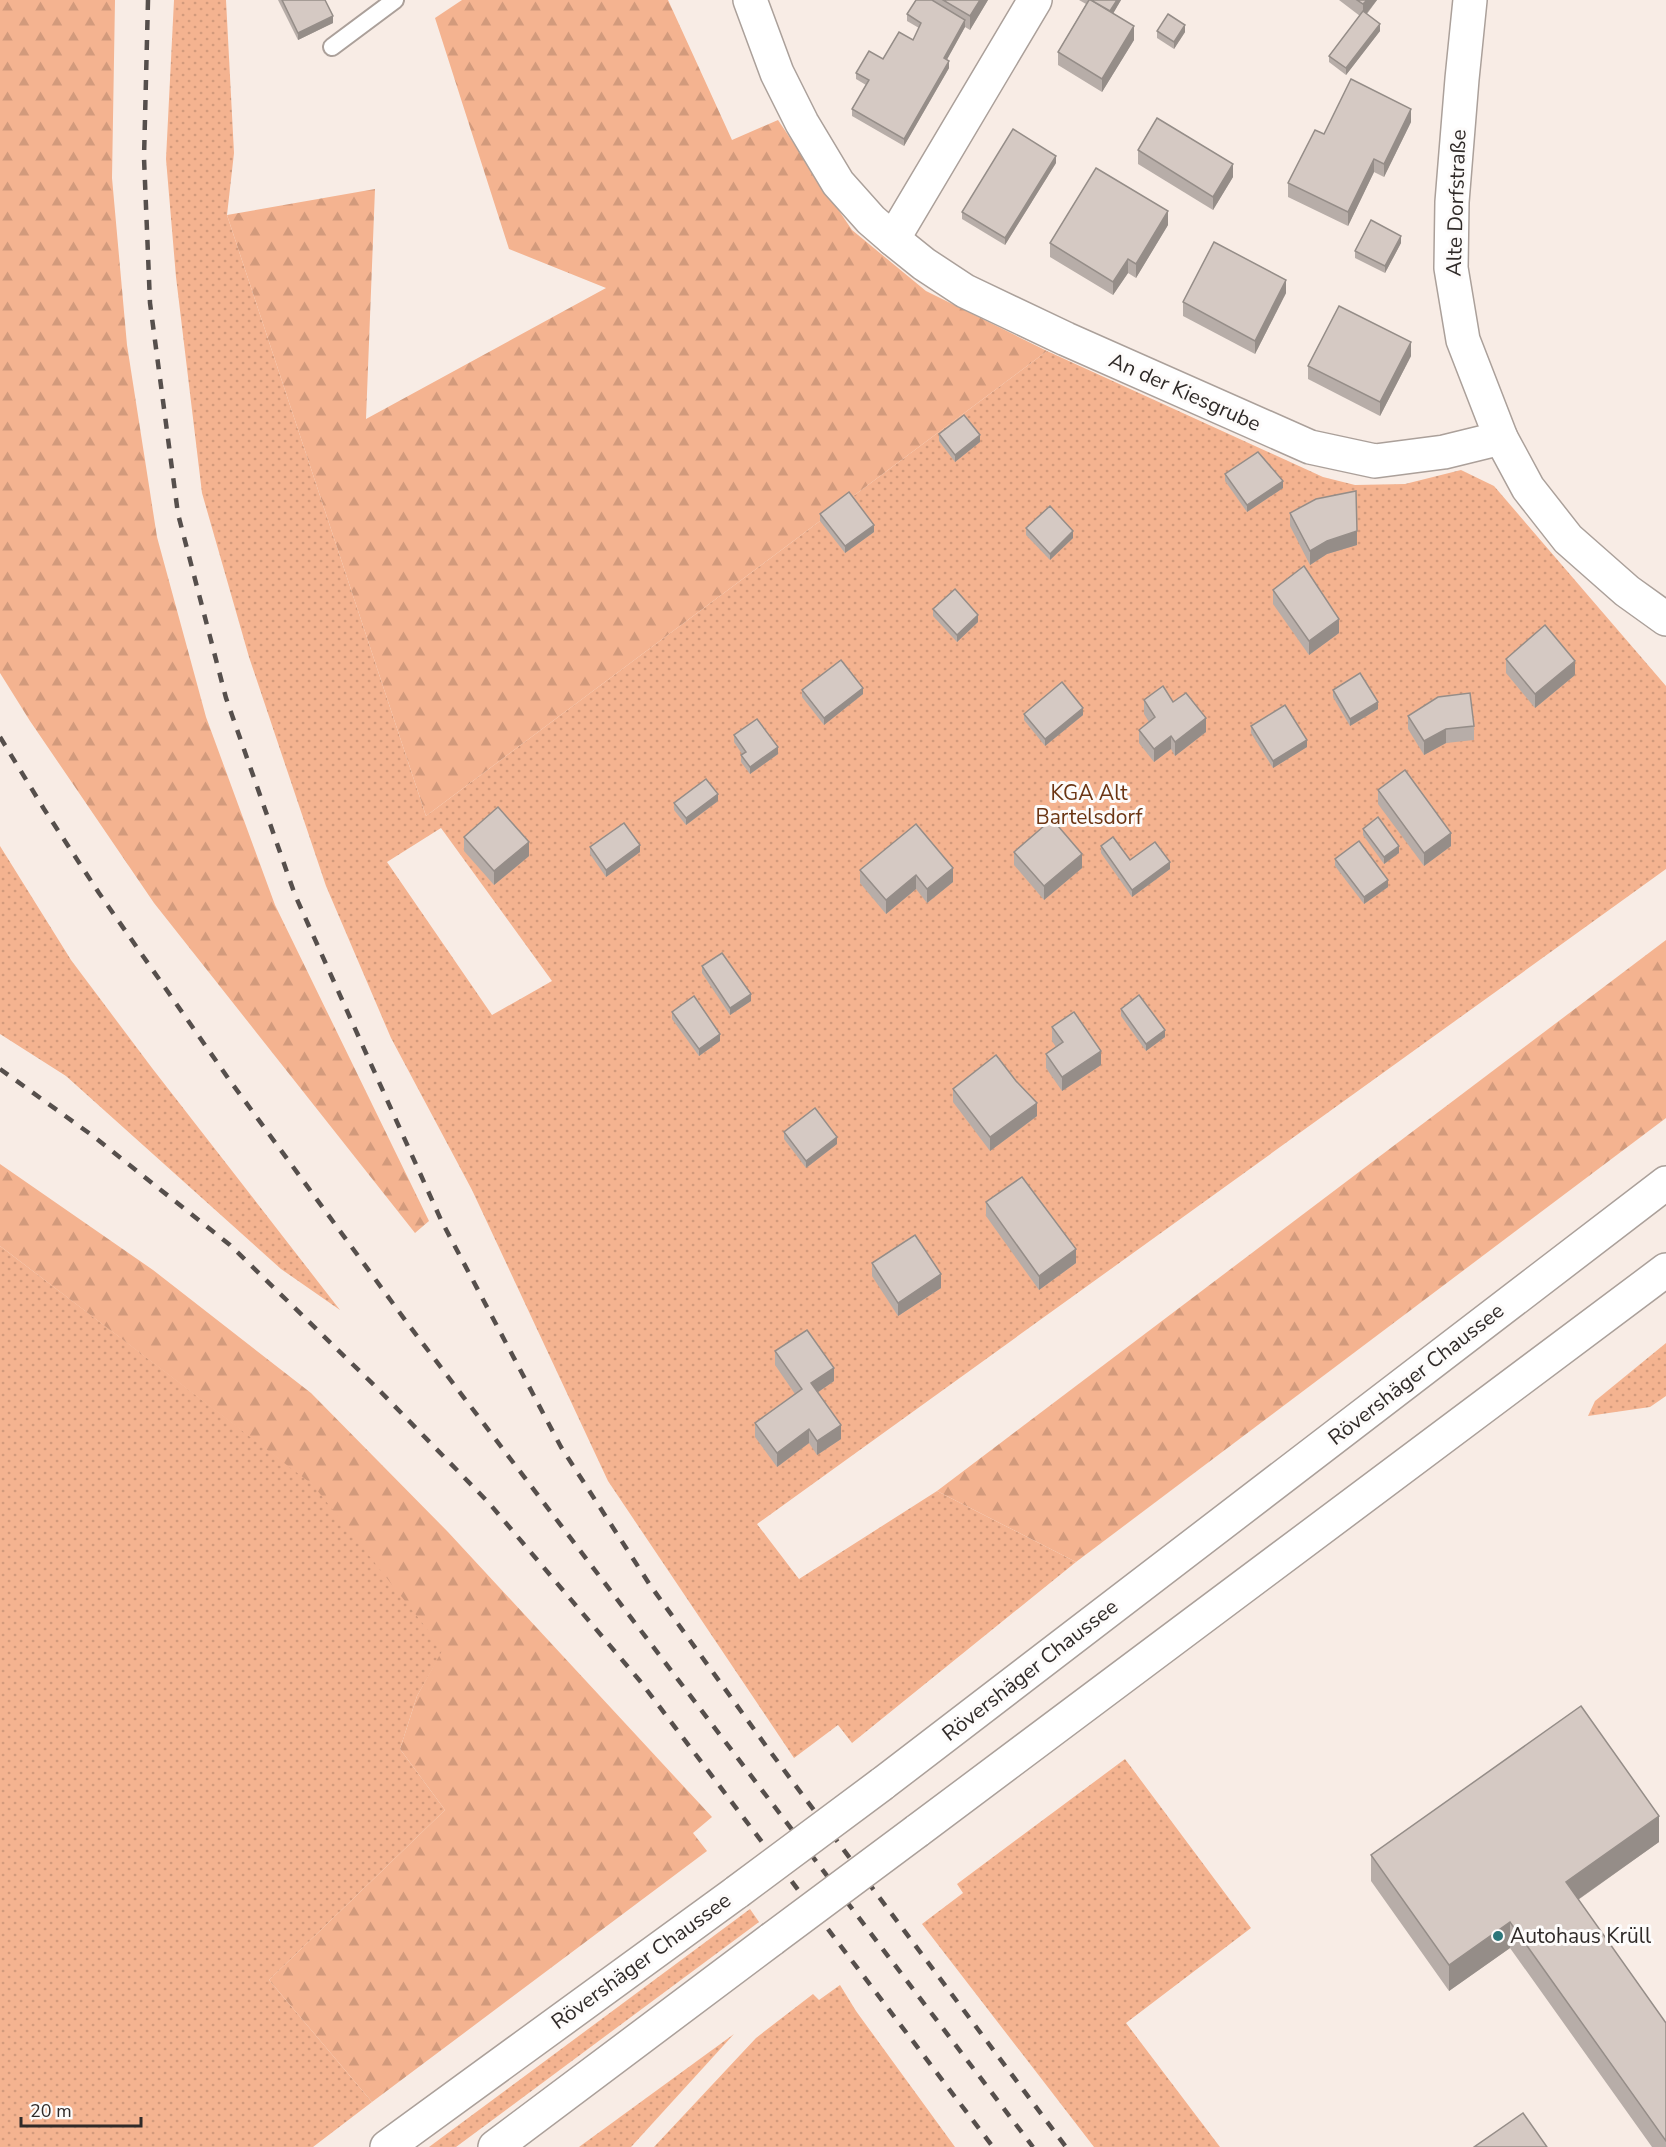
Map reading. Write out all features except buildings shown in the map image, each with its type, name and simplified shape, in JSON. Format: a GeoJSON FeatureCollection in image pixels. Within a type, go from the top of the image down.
{"type":"FeatureCollection","features":[{"type":"Feature","properties":{"kind":"main road","name":"An der Kiesgrube"},"geometry":{"type":"LineString","coordinates":[[750,0],[777,73],[802,123],[838,183],[871,220],[893,239],[924,264],[965,291],[1129,368],[1310,447],[1376,461],[1444,452],[1501,438]]}},
{"type":"Feature","properties":{"kind":"main road"},"geometry":{"type":"LineString","coordinates":[[893,239],[1035,0]]}},
{"type":"Feature","properties":{"kind":"main road","name":"Alte Dorfstraße"},"geometry":{"type":"LineString","coordinates":[[1470,0],[1452,202],[1451,268],[1463,340],[1501,438],[1528,488],[1568,539],[1627,591],[1666,620]]}},
{"type":"Feature","properties":{"kind":"main road","name":"Rövershäger Chaussee"},"geometry":{"type":"LineString","coordinates":[[387,2147],[882,1784],[1666,1183]]}},
{"type":"Feature","properties":{"kind":"main road"},"geometry":{"type":"LineString","coordinates":[[495,2147],[1666,1270]]}},
{"type":"Feature","properties":{"kind":"lane"},"geometry":{"type":"LineString","coordinates":[[332,47],[395,0]]}},
{"type":"Feature","properties":{"kind":"green space"},"geometry":{"type":"Polygon","coordinates":[[[0,0],[115,0],[112,178],[127,345],[157,537],[206,717],[275,905],[429,1221],[415,1233],[154,903],[0,673],[0,0]]]}},
{"type":"Feature","properties":{"kind":"green space","name":"KGA Alt Bartelsdorf"},"geometry":{"type":"Polygon","coordinates":[[[174,0],[226,0],[234,153],[227,215],[426,816],[1047,351],[1323,477],[1355,485],[1405,484],[1461,470],[1494,486],[1666,686],[1666,869],[757,1524],[799,1579],[937,1491],[1076,1562],[852,1743],[838,1725],[794,1758],[608,1481],[472,1190],[391,1038],[326,886],[249,657],[202,493],[176,277],[166,159],[174,0]],[[441,828],[387,862],[492,1015],[552,981],[441,828]]]}},
{"type":"Feature","properties":{"kind":"green space"},"geometry":{"type":"Polygon","coordinates":[[[462,0],[668,0],[732,140],[778,120],[852,230],[926,291],[1047,351],[426,816],[227,215],[375,189],[366,419],[606,288],[509,249],[435,18],[462,0]]]}},
{"type":"Feature","properties":{"kind":"green space"},"geometry":{"type":"Polygon","coordinates":[[[0,846],[71,960],[340,1310],[281,1269],[66,1076],[0,1034],[0,846]]]}},
{"type":"Feature","properties":{"kind":"green space"},"geometry":{"type":"Polygon","coordinates":[[[1666,940],[1666,1118],[1076,1562],[937,1491],[1666,940]]]}},
{"type":"Feature","properties":{"kind":"green space"},"geometry":{"type":"Polygon","coordinates":[[[0,1164],[153,1270],[311,1393],[448,1532],[712,1817],[693,1833],[707,1851],[372,2102],[269,1980],[445,1810],[400,1749],[417,1696],[443,1649],[313,1485],[0,1246],[0,1164]]]}},
{"type":"Feature","properties":{"kind":"green space"},"geometry":{"type":"Polygon","coordinates":[[[0,1246],[314,1485],[444,1649],[417,1696],[400,1749],[445,1810],[269,1980],[372,2102],[313,2147],[0,2147],[0,1246]]]}},
{"type":"Feature","properties":{"kind":"green space"},"geometry":{"type":"Polygon","coordinates":[[[1666,1343],[1666,1396],[1650,1407],[1588,1416],[1595,1401],[1666,1343]]]}},
{"type":"Feature","properties":{"kind":"green space"},"geometry":{"type":"Polygon","coordinates":[[[1125,1759],[1251,1928],[1126,2023],[1220,2147],[1094,2147],[922,1924],[963,1893],[957,1884],[1125,1759]]]}},
{"type":"Feature","properties":{"kind":"green space"},"geometry":{"type":"Polygon","coordinates":[[[750,1909],[759,1922],[456,2147],[429,2147],[750,1909]]]}},
{"type":"Feature","properties":{"kind":"green space"},"geometry":{"type":"Polygon","coordinates":[[[840,1985],[856,2011],[955,2147],[654,2147],[756,2038],[813,1994],[819,2000],[840,1985]]]}},
{"type":"Feature","properties":{"kind":"green space"},"geometry":{"type":"Polygon","coordinates":[[[734,2034],[631,2147],[579,2147],[734,2034]]]}},
{"type":"Feature","properties":{"kind":"railway"},"geometry":{"type":"LineString","coordinates":[[148,0],[144,158],[150,303],[178,514],[226,698],[295,895],[441,1220],[561,1447],[650,1585],[769,1750],[1066,2147]]}},
{"type":"Feature","properties":{"kind":"railway"},"geometry":{"type":"LineString","coordinates":[[0,737],[99,893],[228,1078],[408,1324],[1033,2147]]}},
{"type":"Feature","properties":{"kind":"railway"},"geometry":{"type":"LineString","coordinates":[[0,1069],[93,1136],[230,1245],[377,1388],[489,1503],[640,1681],[993,2147]]}},
{"type":"Feature","properties":{"kind":"place","name":"Autohaus Krüll"},"geometry":{"type":"Point","coordinates":[1498,1936]}}]}
